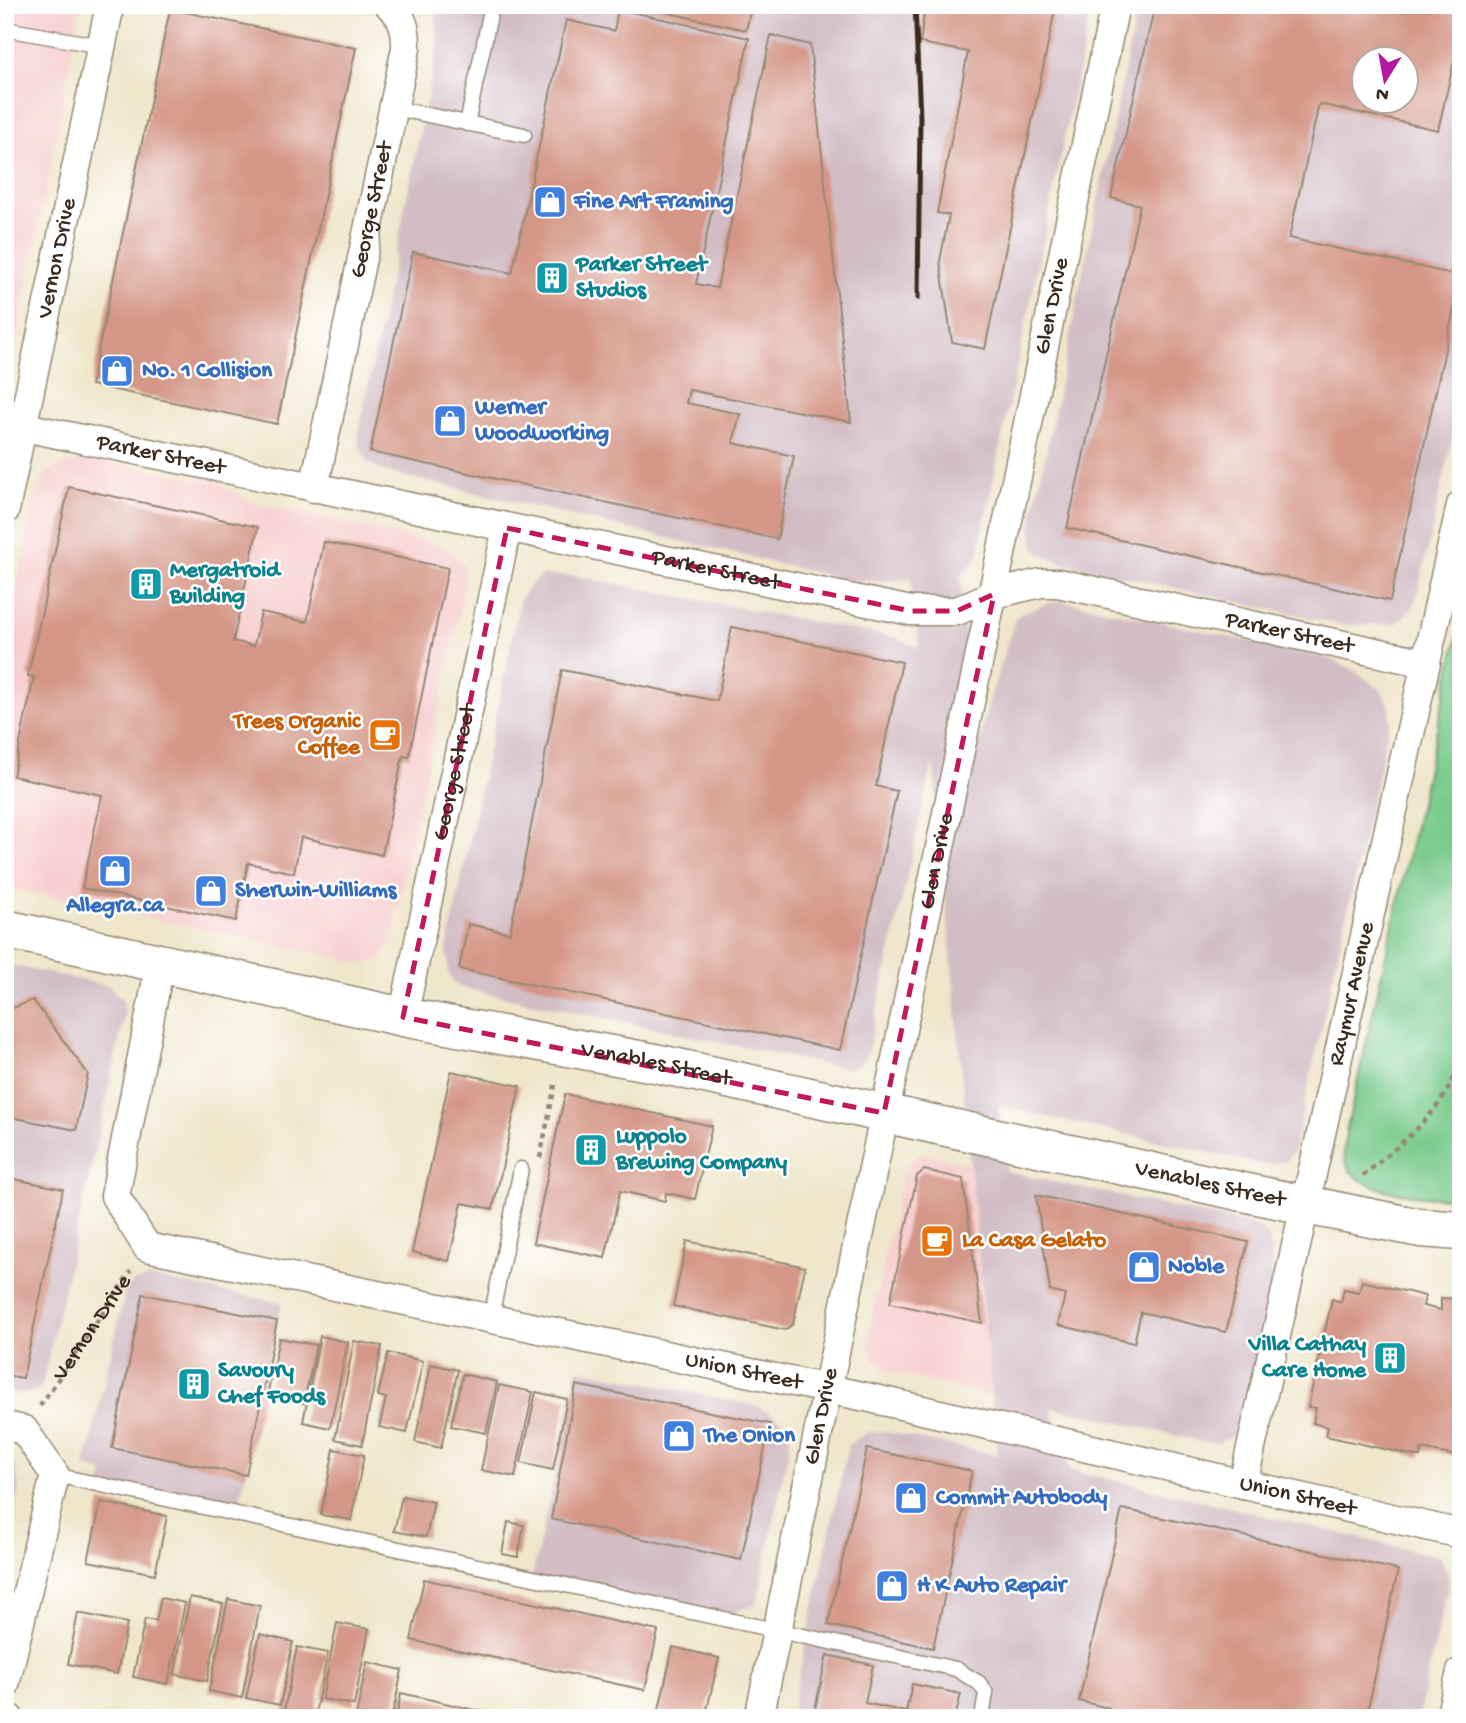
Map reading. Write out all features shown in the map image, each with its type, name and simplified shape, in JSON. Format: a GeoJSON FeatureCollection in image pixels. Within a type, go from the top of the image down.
{"type":"FeatureCollection","features":[{"type":"Feature","properties":{"kind":"main road","name":"Venables Street"},"geometry":{"type":"LineString","coordinates":[[5,929],[402,1017],[655,1063],[1304,1205],[1420,1228],[1461,1231]]}},
{"type":"Feature","properties":{"kind":"street","name":"Vernon Drive"},"geometry":{"type":"LineString","coordinates":[[5,510],[14,425],[110,5]]}},
{"type":"Feature","properties":{"kind":"street","name":"Glen Drive"},"geometry":{"type":"LineString","coordinates":[[759,1718],[1115,5]]}},
{"type":"Feature","properties":{"kind":"street","name":"George Street"},"geometry":{"type":"LineString","coordinates":[[314,488],[406,48],[406,29],[395,10]]}},
{"type":"Feature","properties":{"kind":"street","name":"Parker Street"},"geometry":{"type":"LineString","coordinates":[[14,425],[911,611],[957,611],[994,594],[1041,583],[1058,583],[1426,663]]}},
{"type":"Feature","properties":{"kind":"street","name":"Raymur Avenue"},"geometry":{"type":"LineString","coordinates":[[1243,1484],[1461,505]]}},
{"type":"Feature","properties":{"kind":"street","name":"George Street"},"geometry":{"type":"LineString","coordinates":[[402,1017],[507,528]]}},
{"type":"Feature","properties":{"kind":"street"},"geometry":{"type":"LineString","coordinates":[[147,1247],[115,1196],[160,964]]}},
{"type":"Feature","properties":{"kind":"street","name":"Union Street"},"geometry":{"type":"LineString","coordinates":[[147,1247],[827,1388],[1461,1534]]}},
{"type":"Feature","properties":{"kind":"street"},"geometry":{"type":"LineString","coordinates":[[6,1676],[55,1475],[15,1428]]}},
{"type":"Feature","properties":{"kind":"street"},"geometry":{"type":"LineString","coordinates":[[1450,1718],[1461,1672]]}},
{"type":"Feature","properties":{"kind":"lane"},"geometry":{"type":"LineString","coordinates":[[467,124],[492,5]]}},
{"type":"Feature","properties":{"kind":"lane"},"geometry":{"type":"LineString","coordinates":[[5,29],[102,46]]}},
{"type":"Feature","properties":{"kind":"lane"},"geometry":{"type":"LineString","coordinates":[[394,108],[524,135]]}},
{"type":"Feature","properties":{"kind":"lane"},"geometry":{"type":"LineString","coordinates":[[491,1318],[522,1169]]}},
{"type":"Feature","properties":{"kind":"lane"},"geometry":{"type":"LineString","coordinates":[[55,1475],[956,1670],[979,1683],[986,1693],[982,1718]]}},
{"type":"Feature","properties":{"kind":"path"},"geometry":{"type":"LineString","coordinates":[[1363,1176],[1417,1130],[1450,1086],[1461,1054]]}},
{"type":"Feature","properties":{"kind":"path","name":"Vernon Drive"},"geometry":{"type":"LineString","coordinates":[[15,1428],[147,1247]]}},
{"type":"Feature","properties":{"kind":"highlighted area"},"geometry":{"type":"Polygon","coordinates":[[[507,528],[911,611],[957,611],[994,594],[884,1113],[403,1017],[507,528]]]}},
{"type":"Feature","properties":{"kind":"shaded area"},"geometry":{"type":"Polygon","coordinates":[[[5,5],[81,5],[10,373],[5,381],[5,5]]]}},
{"type":"Feature","properties":{"kind":"shaded area"},"geometry":{"type":"Polygon","coordinates":[[[435,5],[1092,5],[979,549],[974,562],[960,576],[975,759],[990,698],[1015,619],[1022,613],[1059,600],[1327,658],[1351,668],[1381,690],[1390,708],[1390,720],[1294,1150],[1286,1161],[1266,1165],[998,1106],[1007,1172],[1246,1223],[1260,1228],[1268,1237],[1271,1249],[1273,1294],[1247,1416],[1240,1432],[1218,1443],[1204,1442],[1051,1407],[1070,1470],[1440,1557],[1447,1570],[1448,1585],[1418,1718],[790,1718],[848,1445],[868,1432],[882,1431],[997,1455],[933,761],[867,1055],[859,1065],[848,1069],[462,988],[453,983],[448,972],[447,947],[520,600],[531,584],[542,575],[574,576],[896,638],[919,648],[911,579],[855,582],[383,471],[368,463],[359,446],[358,436],[438,46],[435,5]]]}},
{"type":"Feature","properties":{"kind":"shaded area"},"geometry":{"type":"Polygon","coordinates":[[[1138,5],[1461,5],[1461,401],[1413,608],[1394,624],[1342,625],[1062,563],[1039,552],[1034,545],[1031,525],[1138,5]]]}},
{"type":"Feature","properties":{"kind":"shaded area"},"geometry":{"type":"Polygon","coordinates":[[[92,459],[216,482],[254,503],[434,543],[450,549],[465,567],[464,589],[391,941],[381,959],[369,963],[357,962],[5,887],[5,652],[33,499],[47,472],[78,460],[92,459]]]}},
{"type":"Feature","properties":{"kind":"shaded area"},"geometry":{"type":"Polygon","coordinates":[[[5,964],[109,986],[123,1000],[125,1014],[42,1386],[33,1392],[24,1393],[5,1392],[5,964]]]}},
{"type":"Feature","properties":{"kind":"shaded area"},"geometry":{"type":"Polygon","coordinates":[[[924,1154],[970,1164],[992,1396],[888,1372],[873,1358],[869,1348],[869,1329],[903,1173],[910,1160],[924,1154]]]}},
{"type":"Feature","properties":{"kind":"shaded area","name":"Savoury Chef Foods"},"geometry":{"type":"Polygon","coordinates":[[[149,1277],[282,1303],[237,1514],[101,1485],[104,1472],[85,1466],[125,1293],[133,1282],[149,1277]]]}},
{"type":"Feature","properties":{"kind":"shaded area"},"geometry":{"type":"Polygon","coordinates":[[[578,1369],[757,1406],[782,1420],[790,1434],[789,1448],[757,1602],[754,1606],[738,1610],[735,1622],[532,1578],[578,1369]]]}},
{"type":"Feature","properties":{"kind":"shaded area"},"geometry":{"type":"Polygon","coordinates":[[[5,1458],[15,1466],[19,1487],[5,1550],[5,1458]]]}},
{"type":"Feature","properties":{"kind":"green space"},"geometry":{"type":"Polygon","coordinates":[[[1461,622],[1461,1199],[1392,1192],[1360,1180],[1349,1169],[1344,1156],[1344,1142],[1461,622]]]}},
{"type":"Feature","properties":{"kind":"building"},"geometry":{"type":"Polygon","coordinates":[[[633,5],[752,5],[746,30],[633,5]]]}},
{"type":"Feature","properties":{"kind":"building"},"geometry":{"type":"Polygon","coordinates":[[[925,5],[1056,5],[985,349],[952,342],[940,261],[949,215],[937,213],[968,52],[920,43],[925,5]]]}},
{"type":"Feature","properties":{"kind":"building"},"geometry":{"type":"Polygon","coordinates":[[[1155,5],[1461,5],[1461,31],[1438,130],[1374,116],[1420,116],[1420,46],[1350,46],[1350,111],[1319,104],[1289,238],[1461,276],[1390,601],[1067,528],[1140,205],[1111,198],[1155,5]]]}},
{"type":"Feature","properties":{"kind":"building"},"geometry":{"type":"Polygon","coordinates":[[[170,9],[356,48],[277,424],[91,385],[170,9]]]}},
{"type":"Feature","properties":{"kind":"building","name":"Parker Street Studios"},"geometry":{"type":"Polygon","coordinates":[[[618,9],[749,38],[696,284],[717,288],[771,35],[810,45],[851,422],[689,390],[686,403],[740,414],[733,443],[794,456],[777,539],[370,452],[413,252],[512,273],[566,20],[614,31],[618,9]]]}},
{"type":"Feature","properties":{"kind":"building"},"geometry":{"type":"Polygon","coordinates":[[[69,487],[258,527],[233,641],[254,646],[261,612],[307,622],[324,542],[448,568],[409,757],[403,756],[382,855],[301,837],[294,873],[248,863],[236,921],[82,888],[102,795],[13,776],[34,677],[28,676],[69,487]]]}},
{"type":"Feature","properties":{"kind":"building"},"geometry":{"type":"Polygon","coordinates":[[[732,627],[902,662],[876,786],[897,791],[840,1050],[459,969],[468,924],[510,933],[562,670],[717,701],[732,627]]]}},
{"type":"Feature","properties":{"kind":"building"},"geometry":{"type":"Polygon","coordinates":[[[33,1000],[88,1074],[76,1130],[5,1116],[5,1011],[33,1000]]]}},
{"type":"Feature","properties":{"kind":"building"},"geometry":{"type":"Polygon","coordinates":[[[451,1071],[520,1086],[493,1209],[462,1203],[449,1261],[412,1252],[451,1071]]]}},
{"type":"Feature","properties":{"kind":"building","name":"Luppolo Brewing Company"},"geometry":{"type":"Polygon","coordinates":[[[565,1094],[712,1126],[695,1199],[666,1193],[665,1201],[620,1191],[605,1258],[533,1243],[565,1094]]]}},
{"type":"Feature","properties":{"kind":"building","name":"La Casa Gelato"},"geometry":{"type":"Polygon","coordinates":[[[924,1170],[963,1179],[982,1323],[890,1303],[917,1176],[924,1170]]]}},
{"type":"Feature","properties":{"kind":"building"},"geometry":{"type":"Polygon","coordinates":[[[5,1177],[63,1189],[23,1378],[5,1375],[5,1177]]]}},
{"type":"Feature","properties":{"kind":"building","name":"Noble"},"geometry":{"type":"Polygon","coordinates":[[[1036,1195],[1248,1242],[1226,1332],[1141,1312],[1134,1343],[1058,1325],[1065,1295],[1050,1291],[1036,1195]]]}},
{"type":"Feature","properties":{"kind":"building"},"geometry":{"type":"Polygon","coordinates":[[[687,1241],[805,1267],[793,1324],[785,1330],[673,1306],[687,1241]]]}},
{"type":"Feature","properties":{"kind":"building","name":"Villa Cathay Care Home"},"geometry":{"type":"Polygon","coordinates":[[[1362,1281],[1425,1296],[1423,1306],[1441,1310],[1441,1298],[1461,1299],[1461,1457],[1422,1449],[1420,1457],[1326,1436],[1328,1427],[1313,1423],[1316,1408],[1308,1407],[1332,1299],[1341,1302],[1344,1289],[1359,1292],[1362,1281]]]}},
{"type":"Feature","properties":{"kind":"building","name":"Savoury Chef Foods"},"geometry":{"type":"Polygon","coordinates":[[[143,1294],[277,1321],[246,1475],[112,1448],[143,1294]]]}},
{"type":"Feature","properties":{"kind":"building"},"geometry":{"type":"Polygon","coordinates":[[[320,1336],[348,1342],[330,1428],[303,1422],[320,1336]]]}},
{"type":"Feature","properties":{"kind":"building"},"geometry":{"type":"Polygon","coordinates":[[[279,1338],[316,1345],[304,1403],[267,1396],[279,1338]]]}},
{"type":"Feature","properties":{"kind":"building"},"geometry":{"type":"Polygon","coordinates":[[[354,1341],[382,1346],[362,1445],[335,1439],[354,1341]]]}},
{"type":"Feature","properties":{"kind":"building"},"geometry":{"type":"Polygon","coordinates":[[[388,1353],[423,1361],[407,1433],[379,1427],[386,1398],[378,1396],[388,1353]]]}},
{"type":"Feature","properties":{"kind":"building"},"geometry":{"type":"Polygon","coordinates":[[[431,1364],[458,1370],[441,1448],[415,1442],[431,1364]]]}},
{"type":"Feature","properties":{"kind":"building"},"geometry":{"type":"Polygon","coordinates":[[[463,1374],[497,1382],[486,1433],[451,1426],[463,1374]]]}},
{"type":"Feature","properties":{"kind":"building"},"geometry":{"type":"Polygon","coordinates":[[[499,1385],[533,1392],[515,1477],[481,1470],[499,1385]]]}},
{"type":"Feature","properties":{"kind":"building"},"geometry":{"type":"Polygon","coordinates":[[[576,1385],[770,1424],[741,1560],[551,1519],[576,1385]]]}},
{"type":"Feature","properties":{"kind":"building"},"geometry":{"type":"Polygon","coordinates":[[[536,1392],[567,1399],[553,1470],[521,1463],[536,1392]]]}},
{"type":"Feature","properties":{"kind":"building"},"geometry":{"type":"Polygon","coordinates":[[[334,1449],[364,1455],[351,1520],[321,1515],[334,1449]]]}},
{"type":"Feature","properties":{"kind":"building"},"geometry":{"type":"Polygon","coordinates":[[[867,1449],[972,1471],[933,1648],[828,1625],[867,1449]]]}},
{"type":"Feature","properties":{"kind":"building"},"geometry":{"type":"Polygon","coordinates":[[[402,1496],[434,1502],[426,1537],[394,1531],[402,1496]]]}},
{"type":"Feature","properties":{"kind":"building"},"geometry":{"type":"Polygon","coordinates":[[[101,1502],[167,1516],[155,1574],[88,1561],[101,1502]]]}},
{"type":"Feature","properties":{"kind":"building"},"geometry":{"type":"Polygon","coordinates":[[[1122,1509],[1398,1570],[1366,1718],[1107,1718],[1109,1708],[1079,1701],[1122,1509]]]}},
{"type":"Feature","properties":{"kind":"building"},"geometry":{"type":"Polygon","coordinates":[[[508,1522],[524,1525],[518,1557],[502,1554],[508,1522]]]}},
{"type":"Feature","properties":{"kind":"building"},"geometry":{"type":"Polygon","coordinates":[[[424,1579],[658,1631],[645,1690],[411,1640],[424,1579]]]}},
{"type":"Feature","properties":{"kind":"building"},"geometry":{"type":"Polygon","coordinates":[[[190,1597],[223,1604],[207,1681],[174,1674],[190,1597]]]}},
{"type":"Feature","properties":{"kind":"building"},"geometry":{"type":"Polygon","coordinates":[[[161,1598],[185,1603],[168,1684],[133,1677],[145,1619],[156,1621],[161,1598]]]}},
{"type":"Feature","properties":{"kind":"building"},"geometry":{"type":"Polygon","coordinates":[[[228,1599],[260,1606],[242,1698],[209,1691],[228,1599]]]}},
{"type":"Feature","properties":{"kind":"building"},"geometry":{"type":"Polygon","coordinates":[[[78,1613],[127,1623],[117,1674],[68,1664],[78,1613]]]}},
{"type":"Feature","properties":{"kind":"building"},"geometry":{"type":"Polygon","coordinates":[[[337,1623],[369,1629],[354,1705],[322,1699],[337,1623]]]}},
{"type":"Feature","properties":{"kind":"building"},"geometry":{"type":"Polygon","coordinates":[[[260,1634],[293,1642],[280,1705],[246,1698],[260,1634]]]}},
{"type":"Feature","properties":{"kind":"building"},"geometry":{"type":"Polygon","coordinates":[[[297,1647],[328,1653],[314,1718],[283,1716],[297,1647]]]}},
{"type":"Feature","properties":{"kind":"building"},"geometry":{"type":"Polygon","coordinates":[[[673,1647],[719,1658],[705,1718],[657,1718],[673,1647]]]}},
{"type":"Feature","properties":{"kind":"building"},"geometry":{"type":"Polygon","coordinates":[[[827,1655],[873,1665],[865,1703],[906,1712],[912,1684],[961,1694],[955,1718],[813,1718],[827,1655]]]}},
{"type":"Feature","properties":{"kind":"building"},"geometry":{"type":"Polygon","coordinates":[[[367,1662],[402,1670],[392,1718],[356,1716],[367,1662]]]}},
{"type":"Feature","properties":{"kind":"building"},"geometry":{"type":"Polygon","coordinates":[[[401,1693],[506,1717],[396,1718],[401,1693]]]}},
{"type":"Feature","properties":{"kind":"railway"},"geometry":{"type":"LineString","coordinates":[[915,5],[920,118],[918,298]]}},
{"type":"Feature","properties":{"kind":"place","name":"Fine Art Framing"},"geometry":{"type":"Point","coordinates":[550,202]}},
{"type":"Feature","properties":{"kind":"place","name":"Parker Street Studios"},"geometry":{"type":"Point","coordinates":[552,278]}},
{"type":"Feature","properties":{"kind":"place","name":"No. 1 Collision"},"geometry":{"type":"Point","coordinates":[117,371]}},
{"type":"Feature","properties":{"kind":"place","name":"Werner Woodworking"},"geometry":{"type":"Point","coordinates":[450,421]}},
{"type":"Feature","properties":{"kind":"place","name":"Mergatroid Building"},"geometry":{"type":"Point","coordinates":[146,584]}},
{"type":"Feature","properties":{"kind":"place","name":"Trees Organic Coffee"},"geometry":{"type":"Point","coordinates":[385,735]}},
{"type":"Feature","properties":{"kind":"place","name":"Allegra.ca"},"geometry":{"type":"Point","coordinates":[115,871]}},
{"type":"Feature","properties":{"kind":"place","name":"Sherwin-Williams"},"geometry":{"type":"Point","coordinates":[211,891]}},
{"type":"Feature","properties":{"kind":"place","name":"Luppolo Brewing Company"},"geometry":{"type":"Point","coordinates":[591,1150]}},
{"type":"Feature","properties":{"kind":"place","name":"La Casa Gelato"},"geometry":{"type":"Point","coordinates":[937,1241]}},
{"type":"Feature","properties":{"kind":"place","name":"Noble"},"geometry":{"type":"Point","coordinates":[1144,1267]}},
{"type":"Feature","properties":{"kind":"place","name":"Villa Cathay Care Home"},"geometry":{"type":"Point","coordinates":[1390,1358]}},
{"type":"Feature","properties":{"kind":"place","name":"Savoury Chef Foods"},"geometry":{"type":"Point","coordinates":[194,1384]}},
{"type":"Feature","properties":{"kind":"place","name":"The Onion"},"geometry":{"type":"Point","coordinates":[679,1436]}},
{"type":"Feature","properties":{"kind":"place","name":"Commit Autobody"},"geometry":{"type":"Point","coordinates":[911,1498]}},
{"type":"Feature","properties":{"kind":"place","name":"H K Auto Repair"},"geometry":{"type":"Point","coordinates":[892,1586]}}]}
